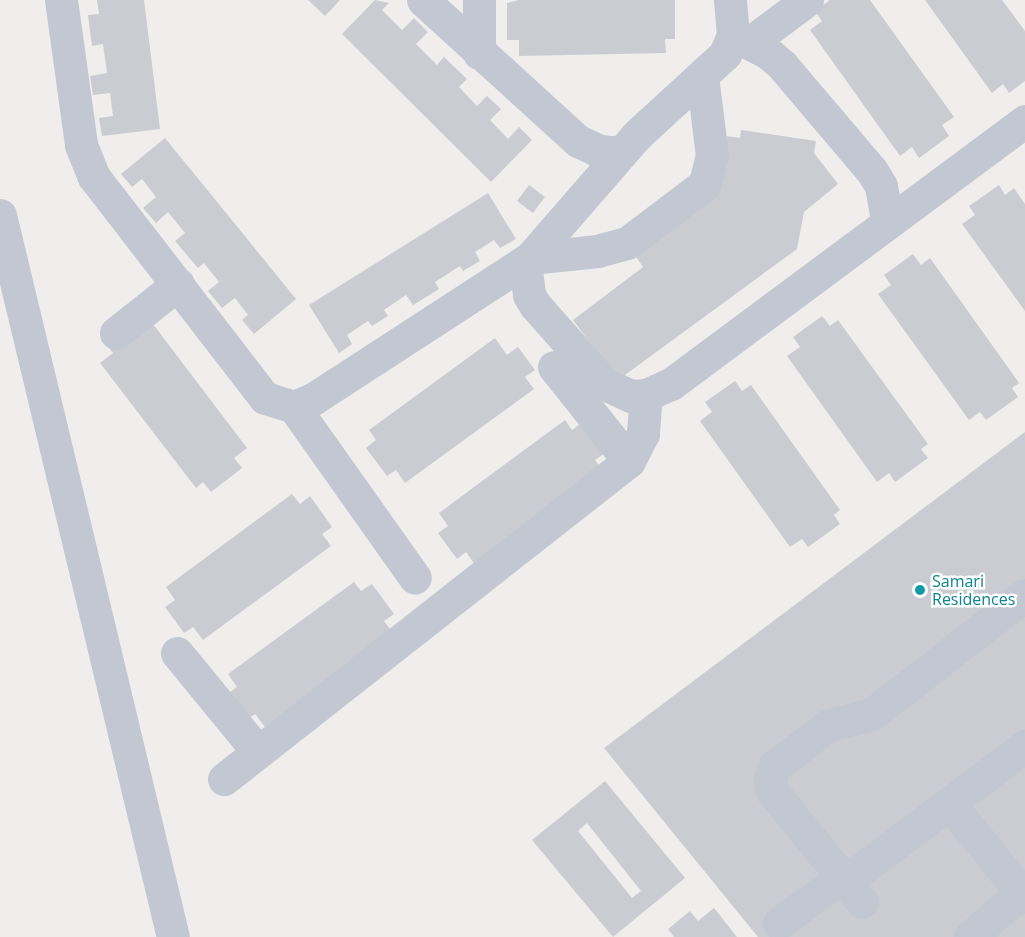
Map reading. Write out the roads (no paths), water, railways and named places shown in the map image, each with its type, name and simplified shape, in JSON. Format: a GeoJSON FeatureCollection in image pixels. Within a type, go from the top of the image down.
{"type":"FeatureCollection","features":[{"type":"Feature","properties":{"kind":"street"},"geometry":{"type":"LineString","coordinates":[[61,0],[86,161],[103,191],[265,398],[294,407],[416,578]]}},
{"type":"Feature","properties":{"kind":"street"},"geometry":{"type":"LineString","coordinates":[[423,0],[578,141],[599,150],[621,153]]}},
{"type":"Feature","properties":{"kind":"street"},"geometry":{"type":"LineString","coordinates":[[479,0],[479,53]]}},
{"type":"Feature","properties":{"kind":"street"},"geometry":{"type":"LineString","coordinates":[[730,0],[742,39],[782,65],[872,171],[881,186],[887,220]]}},
{"type":"Feature","properties":{"kind":"street"},"geometry":{"type":"LineString","coordinates":[[294,407],[313,399],[530,258],[621,153],[724,54],[742,39],[807,0]]}},
{"type":"Feature","properties":{"kind":"street"},"geometry":{"type":"LineString","coordinates":[[530,258],[598,251],[627,243],[705,184],[712,155],[702,76]]}},
{"type":"Feature","properties":{"kind":"street"},"geometry":{"type":"LineString","coordinates":[[530,258],[526,283],[535,305],[605,384],[631,396],[646,396],[671,384],[887,220],[1025,121]]}},
{"type":"Feature","properties":{"kind":"street"},"geometry":{"type":"LineString","coordinates":[[0,214],[173,937]]}},
{"type":"Feature","properties":{"kind":"street"},"geometry":{"type":"LineString","coordinates":[[116,333],[178,284]]}},
{"type":"Feature","properties":{"kind":"street"},"geometry":{"type":"LineString","coordinates":[[554,367],[629,461]]}},
{"type":"Feature","properties":{"kind":"street"},"geometry":{"type":"LineString","coordinates":[[224,779],[629,461],[643,434],[646,396]]}},
{"type":"Feature","properties":{"kind":"street"},"geometry":{"type":"LineString","coordinates":[[850,887],[772,791],[770,779],[774,767],[827,726],[872,714],[1025,595]]}},
{"type":"Feature","properties":{"kind":"street"},"geometry":{"type":"LineString","coordinates":[[177,653],[258,752]]}},
{"type":"Feature","properties":{"kind":"street"},"geometry":{"type":"LineString","coordinates":[[779,922],[850,887],[949,803],[1025,746]]}},
{"type":"Feature","properties":{"kind":"street"},"geometry":{"type":"LineString","coordinates":[[949,803],[1023,894],[970,937]]}},
{"type":"Feature","properties":{"kind":"place","name":"Samari Residences"},"geometry":{"type":"Point","coordinates":[920,590]}}]}
